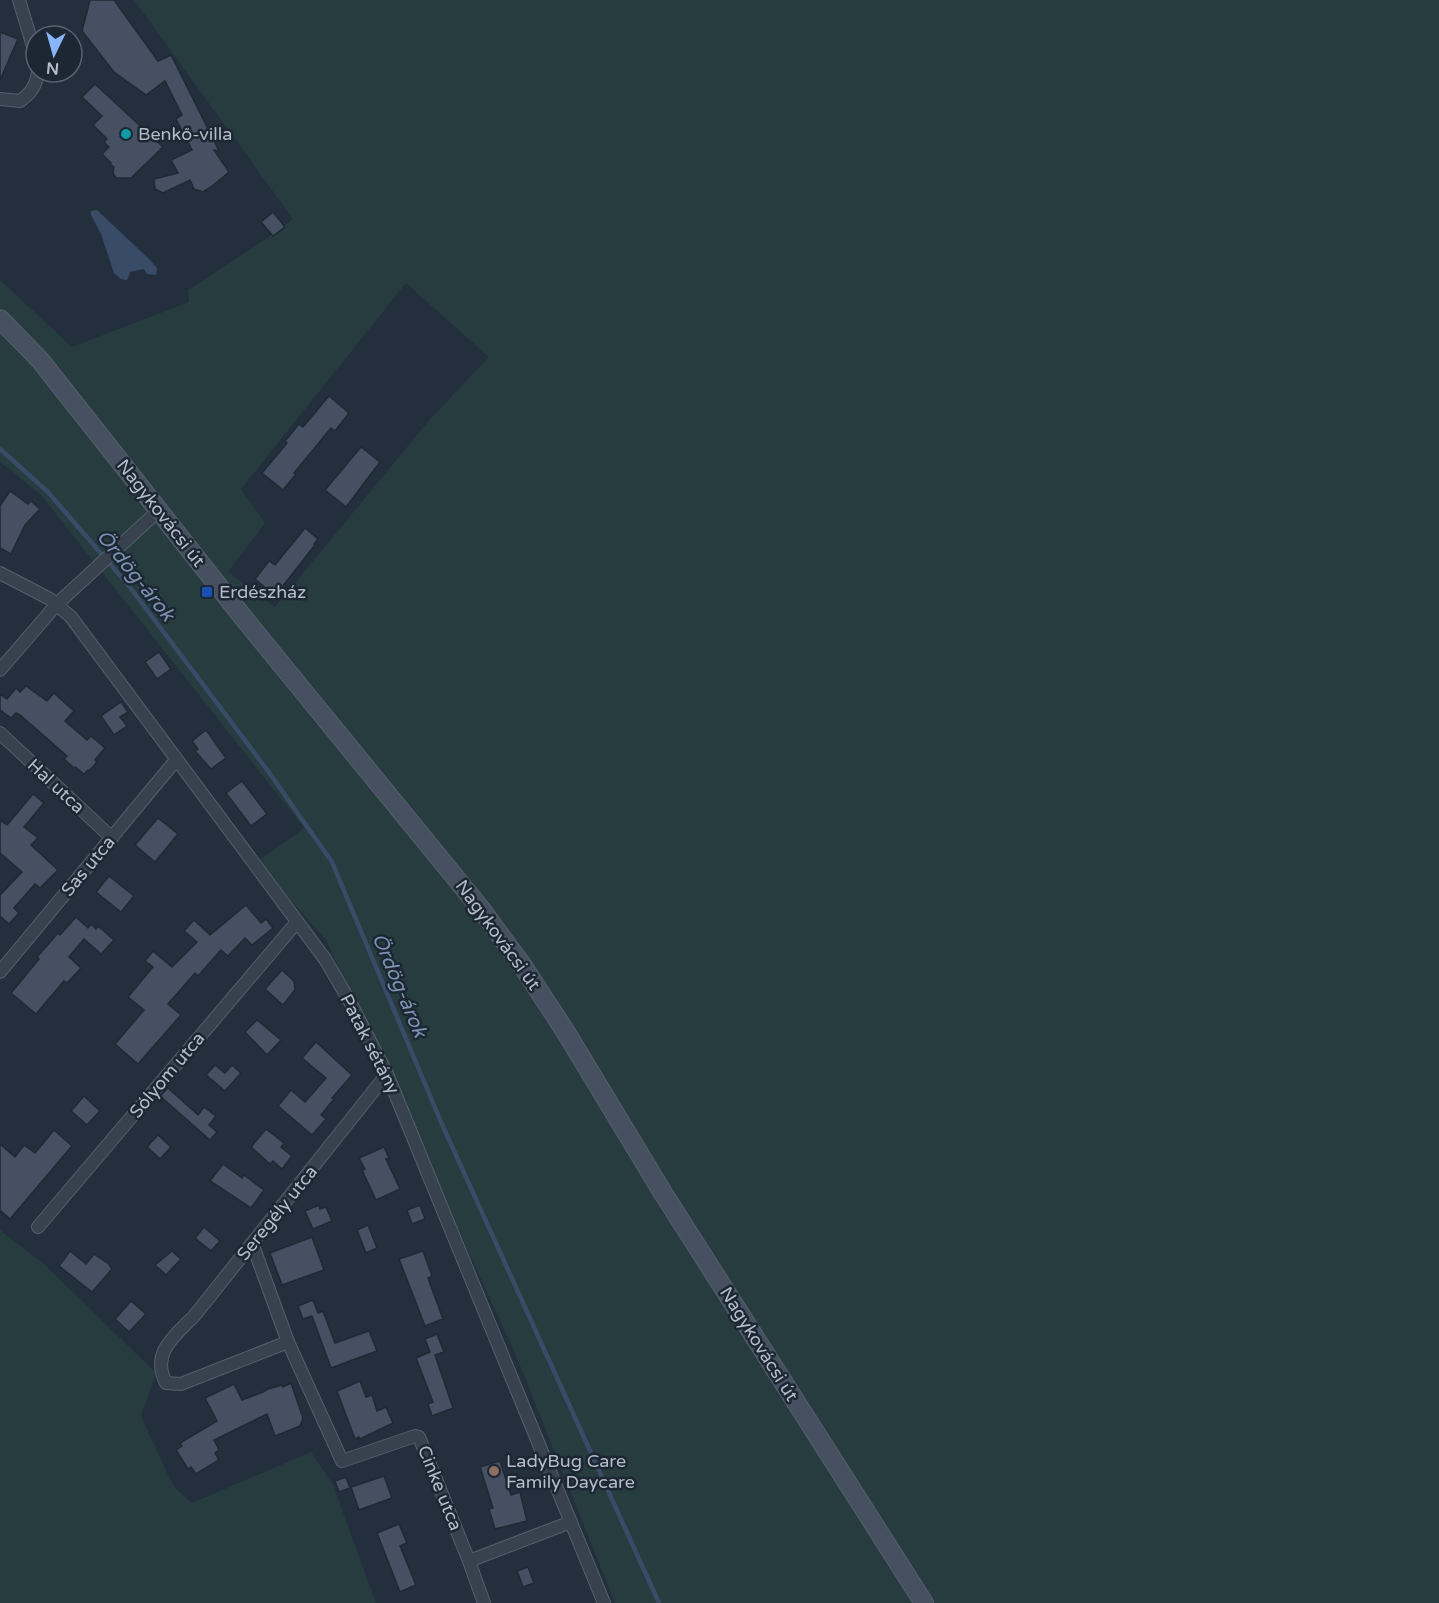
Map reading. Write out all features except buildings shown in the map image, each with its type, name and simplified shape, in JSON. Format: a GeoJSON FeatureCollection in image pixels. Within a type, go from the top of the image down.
{"type":"FeatureCollection","features":[{"type":"Feature","properties":{"kind":"street"},"geometry":{"type":"LineString","coordinates":[[19,0],[26,24]]}},
{"type":"Feature","properties":{"kind":"street"},"geometry":{"type":"LineString","coordinates":[[0,99],[20,101],[30,94],[36,84]]}},
{"type":"Feature","properties":{"kind":"street","name":"Nagykovácsi út"},"geometry":{"type":"LineString","coordinates":[[0,319],[40,360],[242,616],[481,909],[522,965],[567,1034],[663,1193],[924,1603]]}},
{"type":"Feature","properties":{"kind":"street"},"geometry":{"type":"LineString","coordinates":[[0,670],[57,604],[159,510]]}},
{"type":"Feature","properties":{"kind":"street","name":"Patak sétány"},"geometry":{"type":"LineString","coordinates":[[0,573],[57,604],[73,619],[325,959],[387,1074],[604,1603]]}},
{"type":"Feature","properties":{"kind":"street","name":"Hal utca"},"geometry":{"type":"LineString","coordinates":[[0,733],[112,838]]}},
{"type":"Feature","properties":{"kind":"street","name":"Sas utca"},"geometry":{"type":"LineString","coordinates":[[0,972],[176,760]]}},
{"type":"Feature","properties":{"kind":"street","name":"Sólyom utca"},"geometry":{"type":"LineString","coordinates":[[38,1227],[297,922]]}},
{"type":"Feature","properties":{"kind":"street","name":"Seregély utca"},"geometry":{"type":"LineString","coordinates":[[288,1342],[181,1384],[166,1383],[162,1374],[163,1349],[195,1315],[387,1074]]}},
{"type":"Feature","properties":{"kind":"street","name":"Cinke utca"},"geometry":{"type":"LineString","coordinates":[[252,1243],[288,1342],[342,1461],[415,1436],[419,1437],[484,1603]]}},
{"type":"Feature","properties":{"kind":"street"},"geometry":{"type":"LineString","coordinates":[[469,1561],[571,1522]]}},
{"type":"Feature","properties":{"kind":"green space"},"geometry":{"type":"Polygon","coordinates":[[[134,0],[1439,0],[1439,1603],[615,1603],[517,1358],[326,940],[257,862],[304,828],[41,495],[0,462],[0,280],[72,347],[189,302],[188,290],[293,219],[134,0]],[[406,283],[241,489],[265,523],[228,572],[275,607],[432,417],[489,357],[406,283]]]}},
{"type":"Feature","properties":{"kind":"green space"},"geometry":{"type":"Polygon","coordinates":[[[0,1230],[44,1264],[156,1373],[141,1416],[175,1488],[192,1503],[311,1452],[333,1485],[376,1603],[0,1603],[0,1230]]]}},
{"type":"Feature","properties":{"kind":"water"},"geometry":{"type":"Polygon","coordinates":[[[97,210],[149,259],[157,268],[156,275],[147,274],[144,269],[130,272],[126,280],[114,273],[101,234],[91,215],[91,211],[97,210]]]}},
{"type":"Feature","properties":{"kind":"waterway","name":"Ördög-árok"},"geometry":{"type":"LineString","coordinates":[[0,449],[48,492],[129,586],[268,771],[332,862],[441,1122],[659,1603]]}},
{"type":"Feature","properties":{"kind":"place","name":"Benkő-villa"},"geometry":{"type":"Point","coordinates":[126,134]}},
{"type":"Feature","properties":{"kind":"place","name":"Erdészház"},"geometry":{"type":"Point","coordinates":[207,592]}},
{"type":"Feature","properties":{"kind":"place","name":"LadyBug Care Family Daycare"},"geometry":{"type":"Point","coordinates":[494,1471]}}]}
